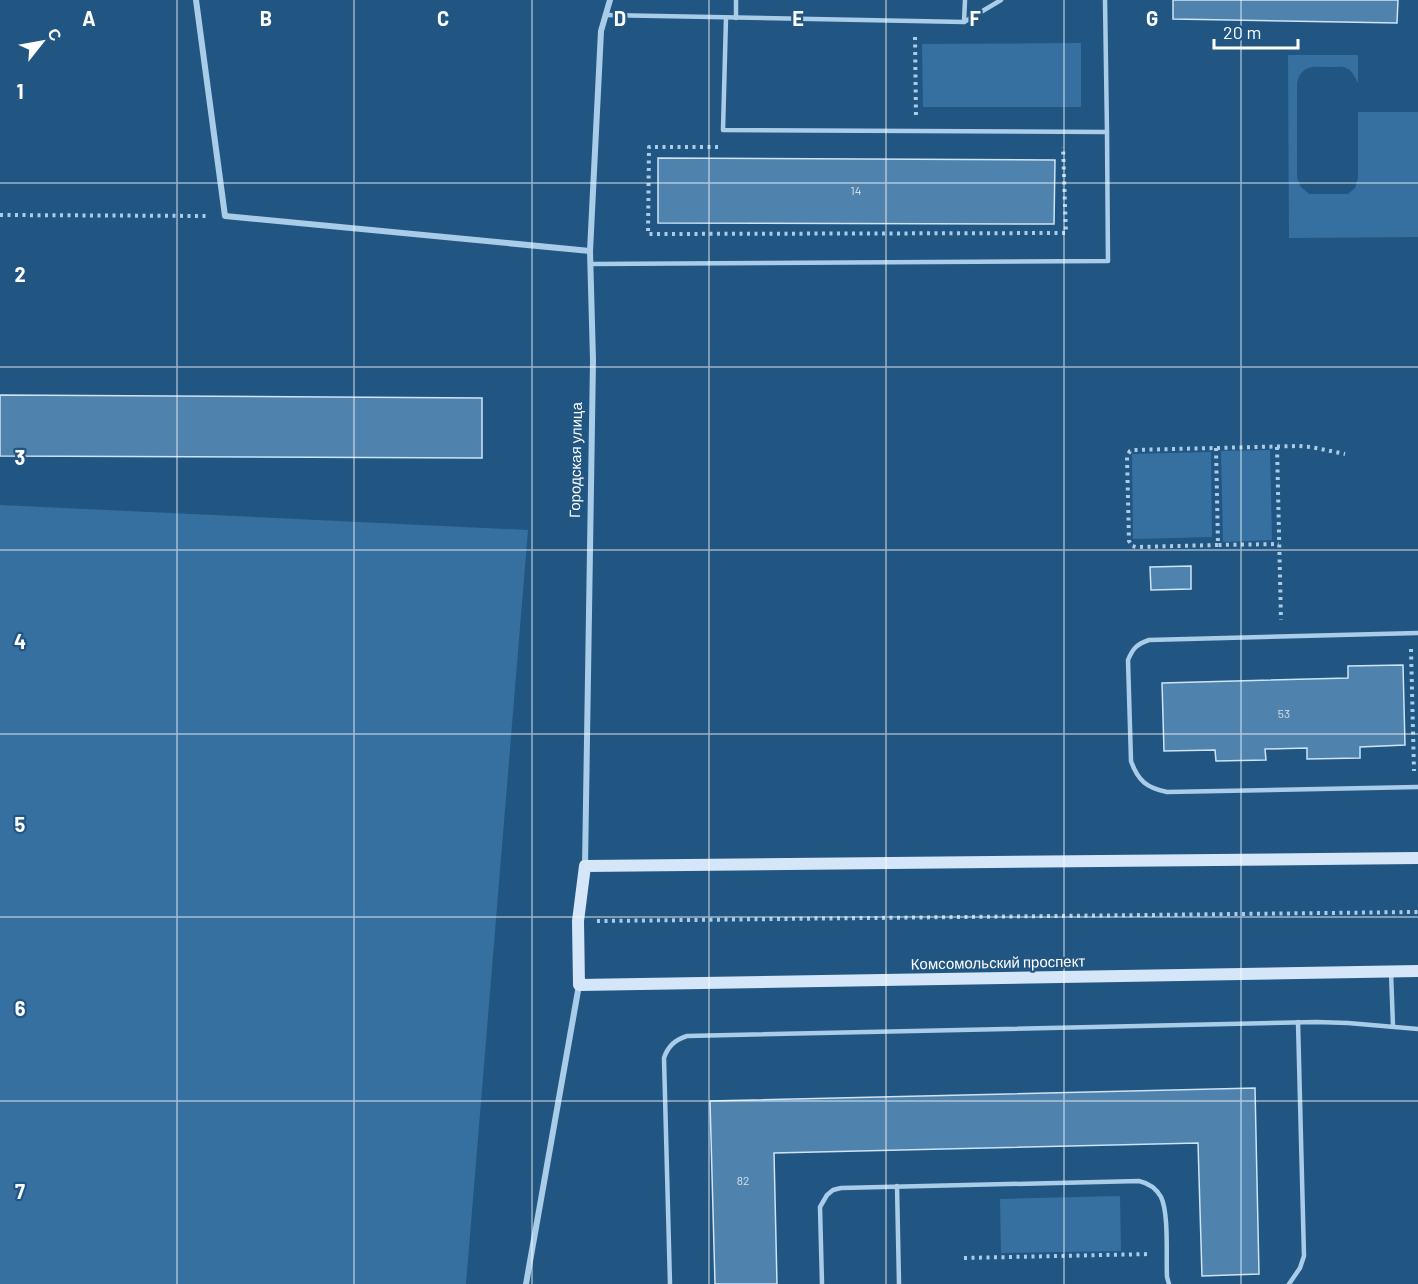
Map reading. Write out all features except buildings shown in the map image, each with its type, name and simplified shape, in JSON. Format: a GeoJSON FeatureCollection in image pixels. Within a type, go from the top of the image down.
{"type":"FeatureCollection","features":[{"type":"Feature","properties":{"kind":"main road"},"geometry":{"type":"LineString","coordinates":[[585,866],[1418,858]]}},
{"type":"Feature","properties":{"kind":"main road","name":"Городская улица"},"geometry":{"type":"LineString","coordinates":[[579,985],[578,921],[585,866]]}},
{"type":"Feature","properties":{"kind":"main road","name":"Комсомольский проспект"},"geometry":{"type":"LineString","coordinates":[[579,985],[1418,971]]}},
{"type":"Feature","properties":{"kind":"street"},"geometry":{"type":"LineString","coordinates":[[196,0],[225,216],[590,251]]}},
{"type":"Feature","properties":{"kind":"street","name":"Городская улица"},"geometry":{"type":"LineString","coordinates":[[585,866],[593,350],[590,251],[601,31],[610,0]]}},
{"type":"Feature","properties":{"kind":"street"},"geometry":{"type":"LineString","coordinates":[[526,1284],[579,985]]}},
{"type":"Feature","properties":{"kind":"lane"},"geometry":{"type":"LineString","coordinates":[[736,0],[736,18]]}},
{"type":"Feature","properties":{"kind":"lane"},"geometry":{"type":"LineString","coordinates":[[964,22],[965,0]]}},
{"type":"Feature","properties":{"kind":"lane"},"geometry":{"type":"LineString","coordinates":[[605,15],[964,22],[1001,0]]}},
{"type":"Feature","properties":{"kind":"lane"},"geometry":{"type":"LineString","coordinates":[[591,264],[1108,261],[1105,0]]}},
{"type":"Feature","properties":{"kind":"lane"},"geometry":{"type":"LineString","coordinates":[[726,18],[723,130],[1107,132]]}},
{"type":"Feature","properties":{"kind":"lane"},"geometry":{"type":"LineString","coordinates":[[1416,787],[1167,792],[1154,789],[1143,782],[1135,772],[1131,761],[1128,660],[1132,649],[1138,643],[1149,640],[1418,633]]}},
{"type":"Feature","properties":{"kind":"lane"},"geometry":{"type":"LineString","coordinates":[[1391,971],[1393,1026]]}},
{"type":"Feature","properties":{"kind":"lane"},"geometry":{"type":"LineString","coordinates":[[1289,1284],[1300,1268],[1304,1256],[1298,1022]]}},
{"type":"Feature","properties":{"kind":"lane"},"geometry":{"type":"LineString","coordinates":[[670,1284],[664,1058],[671,1044],[679,1038],[1298,1022],[1348,1023],[1418,1029]]}},
{"type":"Feature","properties":{"kind":"lane"},"geometry":{"type":"LineString","coordinates":[[822,1284],[820,1207],[823,1200],[833,1191],[841,1188],[1139,1181],[1147,1183],[1161,1198],[1165,1215],[1169,1284]]}},
{"type":"Feature","properties":{"kind":"lane"},"geometry":{"type":"LineString","coordinates":[[897,1186],[899,1284]]}},
{"type":"Feature","properties":{"kind":"path"},"geometry":{"type":"LineString","coordinates":[[915,21],[916,131]]}},
{"type":"Feature","properties":{"kind":"path"},"geometry":{"type":"LineString","coordinates":[[723,130],[723,147],[649,147],[648,234],[1066,233],[1064,146],[1052,146]]}},
{"type":"Feature","properties":{"kind":"path"},"geometry":{"type":"LineString","coordinates":[[0,215],[225,216]]}},
{"type":"Feature","properties":{"kind":"path"},"geometry":{"type":"LineString","coordinates":[[1277,447],[1282,637]]}},
{"type":"Feature","properties":{"kind":"path"},"geometry":{"type":"LineString","coordinates":[[1280,544],[1132,546],[1129,541],[1127,456],[1133,450],[1277,447],[1311,447],[1345,454]]}},
{"type":"Feature","properties":{"kind":"path"},"geometry":{"type":"LineString","coordinates":[[1216,448],[1218,545]]}},
{"type":"Feature","properties":{"kind":"path"},"geometry":{"type":"LineString","coordinates":[[1410,633],[1416,787]]}},
{"type":"Feature","properties":{"kind":"path"},"geometry":{"type":"LineString","coordinates":[[578,921],[1418,912]]}},
{"type":"Feature","properties":{"kind":"path"},"geometry":{"type":"LineString","coordinates":[[964,1258],[1166,1254]]}},
{"type":"Feature","properties":{"kind":"shaded area"},"geometry":{"type":"Polygon","coordinates":[[[1081,43],[1081,107],[923,107],[922,44],[1081,43]]]}},
{"type":"Feature","properties":{"kind":"shaded area"},"geometry":{"type":"Polygon","coordinates":[[[1288,55],[1358,55],[1358,83],[1352,72],[1343,67],[1310,67],[1299,77],[1297,83],[1297,178],[1301,187],[1309,194],[1348,194],[1355,188],[1358,178],[1358,112],[1418,112],[1418,237],[1289,238],[1288,55]]]}},
{"type":"Feature","properties":{"kind":"shaded area"},"geometry":{"type":"Polygon","coordinates":[[[1270,450],[1272,540],[1223,542],[1221,451],[1270,450]]]}},
{"type":"Feature","properties":{"kind":"shaded area"},"geometry":{"type":"Polygon","coordinates":[[[1211,452],[1212,537],[1133,539],[1132,454],[1211,452]]]}},
{"type":"Feature","properties":{"kind":"shaded area"},"geometry":{"type":"Polygon","coordinates":[[[0,505],[528,530],[466,1284],[0,1284],[0,505]]]}},
{"type":"Feature","properties":{"kind":"shaded area"},"geometry":{"type":"Polygon","coordinates":[[[1120,1196],[1121,1251],[1001,1253],[1000,1199],[1120,1196]]]}}]}
